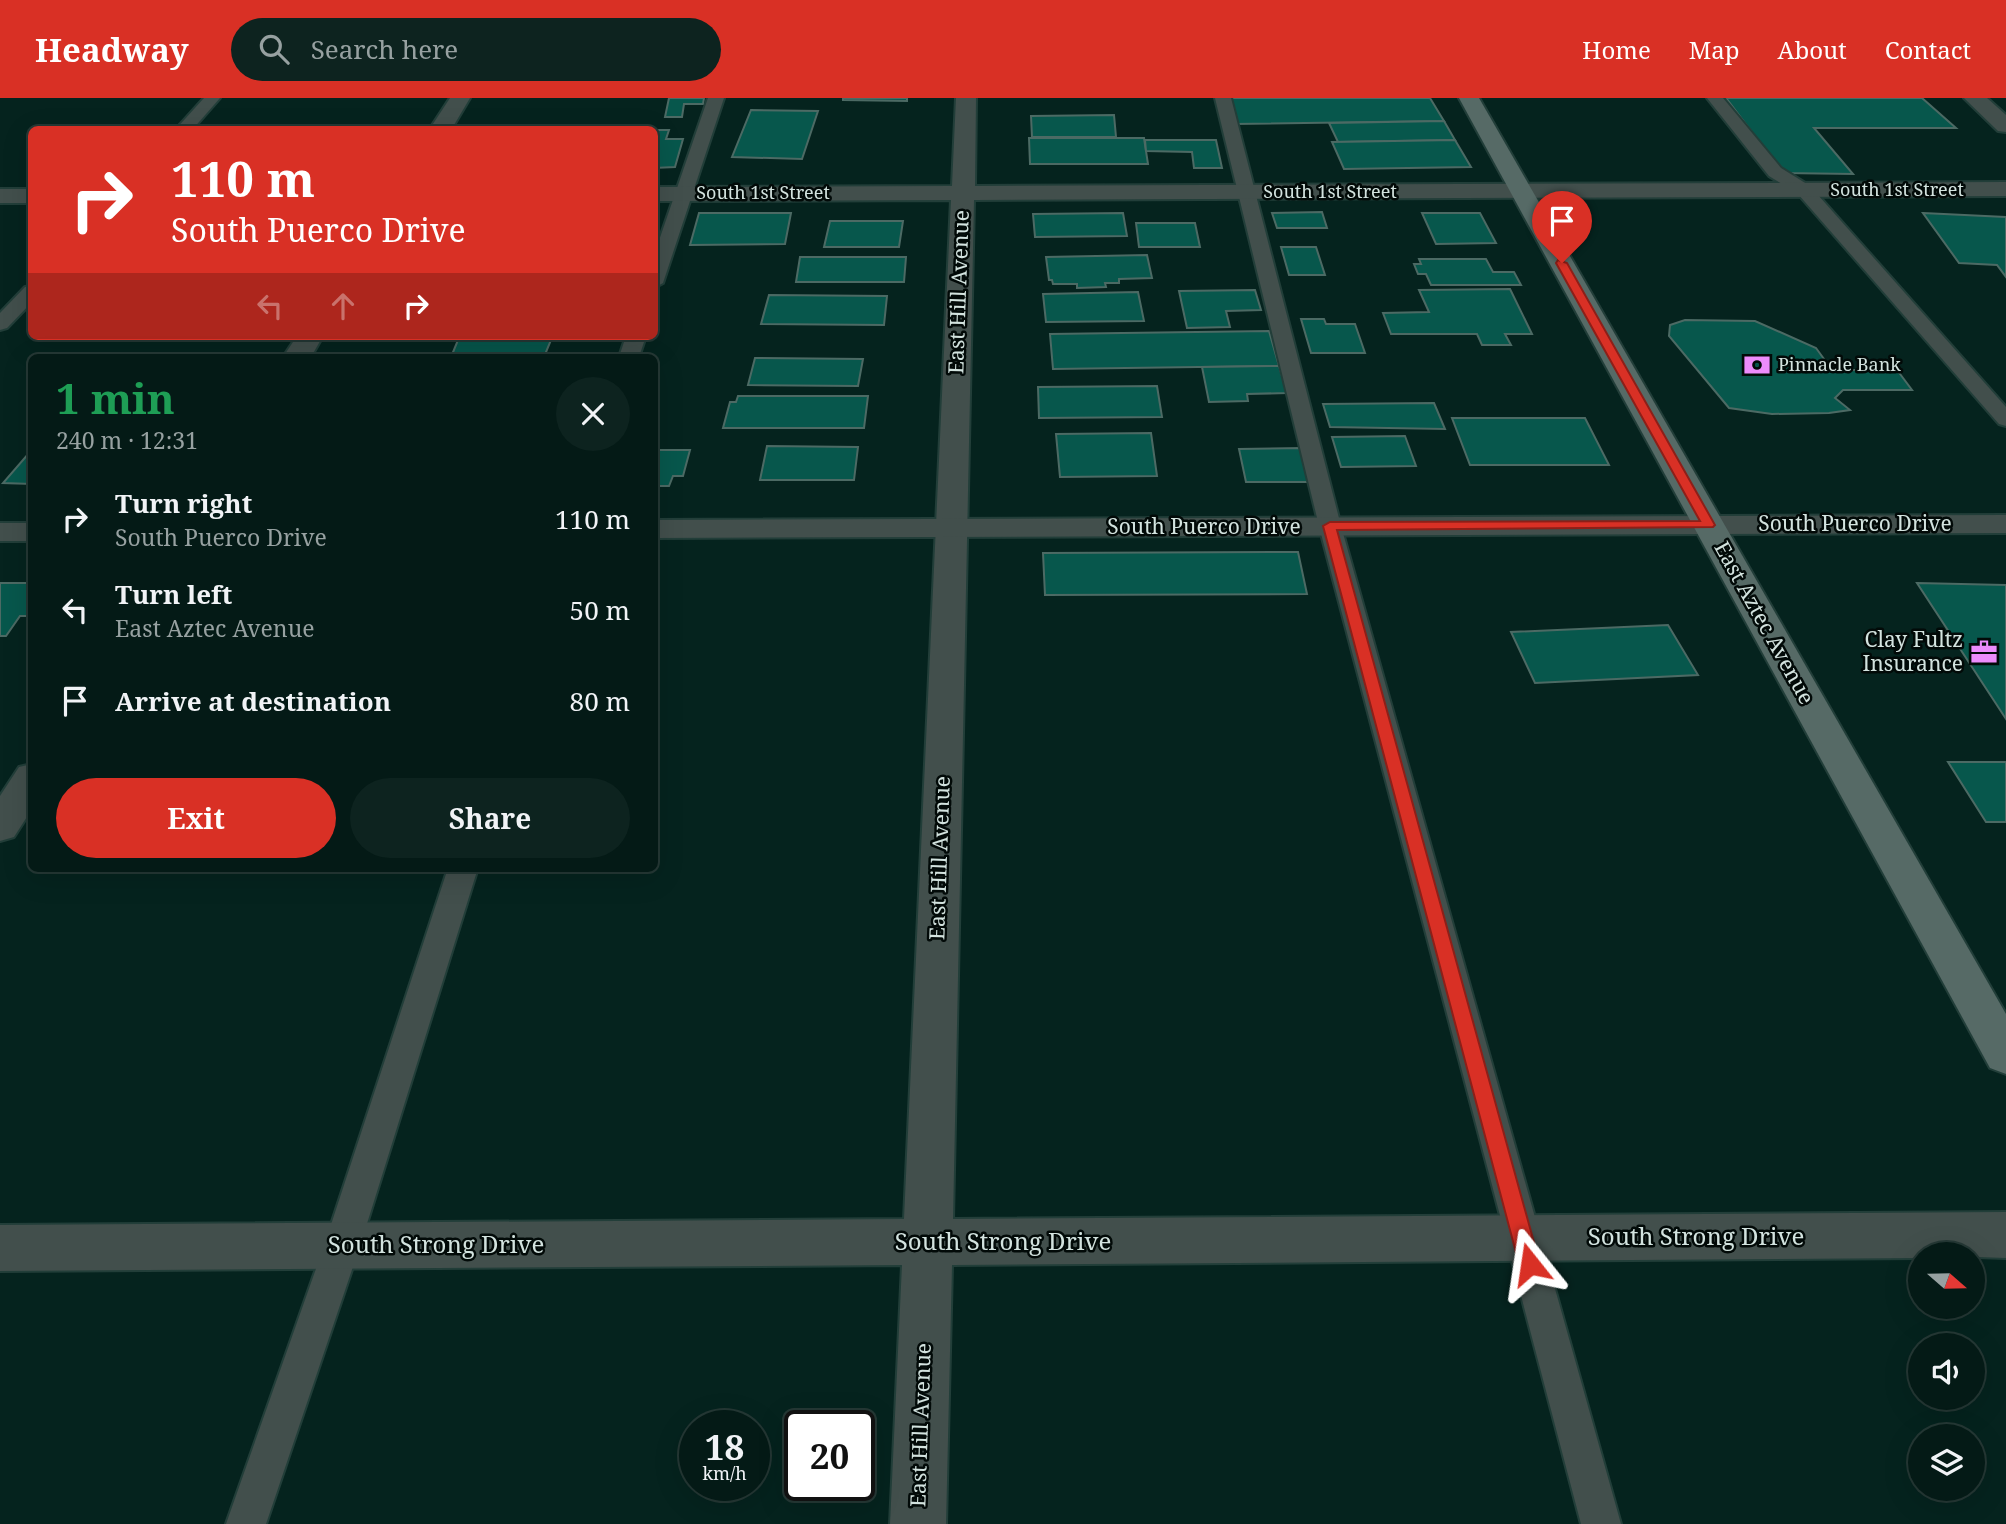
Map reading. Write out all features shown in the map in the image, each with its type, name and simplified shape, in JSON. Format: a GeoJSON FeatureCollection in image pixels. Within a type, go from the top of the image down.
{"type":"FeatureCollection","features":[{"type":"Feature","properties":{"kind":"main road","name":"East Aztec Avenue"},"geometry":{"type":"LineString","coordinates":[[1469,98],[2006,1055]]}},
{"type":"Feature","properties":{"kind":"street"},"geometry":{"type":"LineString","coordinates":[[442,126],[460,98]]}},
{"type":"Feature","properties":{"kind":"street","name":"East Hill Avenue"},"geometry":{"type":"LineString","coordinates":[[918,1524],[966,98]]}},
{"type":"Feature","properties":{"kind":"street"},"geometry":{"type":"LineString","coordinates":[[1974,98],[2006,125]]}},
{"type":"Feature","properties":{"kind":"street","name":"South 1st Street"},"geometry":{"type":"LineString","coordinates":[[658,194],[2006,189]]}},
{"type":"Feature","properties":{"kind":"street"},"geometry":{"type":"LineString","coordinates":[[0,196],[28,196]]}},
{"type":"Feature","properties":{"kind":"street","name":"South Puerco Drive"},"geometry":{"type":"LineString","coordinates":[[658,529],[2006,524]]}},
{"type":"Feature","properties":{"kind":"street"},"geometry":{"type":"LineString","coordinates":[[0,532],[28,532]]}},
{"type":"Feature","properties":{"kind":"street"},"geometry":{"type":"LineString","coordinates":[[0,827],[28,783]]}},
{"type":"Feature","properties":{"kind":"street","name":"South Strong Drive"},"geometry":{"type":"LineString","coordinates":[[0,1248],[2006,1235]]}},
{"type":"Feature","properties":{"kind":"lane"},"geometry":{"type":"LineString","coordinates":[[187,126],[212,98]]}},
{"type":"Feature","properties":{"kind":"lane"},"geometry":{"type":"LineString","coordinates":[[658,272],[716,98]]}},
{"type":"Feature","properties":{"kind":"lane"},"geometry":{"type":"LineString","coordinates":[[1223,98],[1330,526],[1601,1524]]}},
{"type":"Feature","properties":{"kind":"lane"},"geometry":{"type":"LineString","coordinates":[[1715,98],[1774,172],[1804,190],[2006,420]]}},
{"type":"Feature","properties":{"kind":"lane"},"geometry":{"type":"LineString","coordinates":[[0,324],[28,295]]}},
{"type":"Feature","properties":{"kind":"lane"},"geometry":{"type":"LineString","coordinates":[[246,1524],[342,1246],[462,872]]}},
{"type":"Feature","properties":{"kind":"building"},"geometry":{"type":"Polygon","coordinates":[[[669,98],[704,98],[703,104],[684,104],[682,117],[665,117],[669,98]]]}},
{"type":"Feature","properties":{"kind":"building"},"geometry":{"type":"Polygon","coordinates":[[[907,98],[907,101],[843,100],[907,98]]]}},
{"type":"Feature","properties":{"kind":"building"},"geometry":{"type":"Polygon","coordinates":[[[1225,98],[1430,98],[1444,121],[1234,124],[1225,98]]]}},
{"type":"Feature","properties":{"kind":"building"},"geometry":{"type":"Polygon","coordinates":[[[1726,98],[1922,98],[1956,128],[1814,128],[1853,174],[1783,173],[1726,98]]]}},
{"type":"Feature","properties":{"kind":"building"},"geometry":{"type":"Polygon","coordinates":[[[751,110],[818,111],[802,159],[732,157],[751,110]]]}},
{"type":"Feature","properties":{"kind":"building"},"geometry":{"type":"Polygon","coordinates":[[[1114,115],[1116,137],[1032,137],[1031,116],[1114,115]]]}},
{"type":"Feature","properties":{"kind":"building"},"geometry":{"type":"Polygon","coordinates":[[[1444,121],[1455,140],[1338,142],[1329,123],[1444,121]]]}},
{"type":"Feature","properties":{"kind":"building"},"geometry":{"type":"Polygon","coordinates":[[[658,130],[669,130],[666,139],[683,139],[675,167],[658,168],[658,130]]]}},
{"type":"Feature","properties":{"kind":"building"},"geometry":{"type":"Polygon","coordinates":[[[1029,138],[1144,138],[1148,164],[1030,164],[1029,138]]]}},
{"type":"Feature","properties":{"kind":"building"},"geometry":{"type":"Polygon","coordinates":[[[1145,140],[1216,140],[1222,168],[1194,168],[1192,152],[1146,151],[1145,140]]]}},
{"type":"Feature","properties":{"kind":"building"},"geometry":{"type":"Polygon","coordinates":[[[1455,140],[1471,167],[1344,169],[1332,142],[1455,140]]]}},
{"type":"Feature","properties":{"kind":"building"},"geometry":{"type":"Polygon","coordinates":[[[1322,212],[1327,228],[1277,228],[1272,213],[1322,212]]]}},
{"type":"Feature","properties":{"kind":"building"},"geometry":{"type":"Polygon","coordinates":[[[699,213],[791,213],[785,244],[690,245],[699,213]]]}},
{"type":"Feature","properties":{"kind":"building"},"geometry":{"type":"Polygon","coordinates":[[[1123,213],[1127,236],[1035,237],[1033,214],[1123,213]]]}},
{"type":"Feature","properties":{"kind":"building"},"geometry":{"type":"Polygon","coordinates":[[[1422,213],[1480,213],[1496,243],[1436,244],[1422,213]]]}},
{"type":"Feature","properties":{"kind":"building"},"geometry":{"type":"Polygon","coordinates":[[[1923,213],[2006,217],[2006,277],[1997,265],[1959,263],[1923,213]]]}},
{"type":"Feature","properties":{"kind":"building"},"geometry":{"type":"Polygon","coordinates":[[[830,221],[903,221],[899,247],[824,247],[830,221]]]}},
{"type":"Feature","properties":{"kind":"building"},"geometry":{"type":"Polygon","coordinates":[[[1136,223],[1195,223],[1200,247],[1139,247],[1136,223]]]}},
{"type":"Feature","properties":{"kind":"building"},"geometry":{"type":"Polygon","coordinates":[[[1281,247],[1316,247],[1325,275],[1289,275],[1281,247]]]}},
{"type":"Feature","properties":{"kind":"building"},"geometry":{"type":"Polygon","coordinates":[[[1147,255],[1152,278],[1119,279],[1119,283],[1105,283],[1106,287],[1077,288],[1077,284],[1053,284],[1052,280],[1049,280],[1046,257],[1147,255]]]}},
{"type":"Feature","properties":{"kind":"building"},"geometry":{"type":"Polygon","coordinates":[[[800,257],[906,257],[904,282],[796,282],[800,257]]]}},
{"type":"Feature","properties":{"kind":"building"},"geometry":{"type":"Polygon","coordinates":[[[1419,259],[1486,259],[1493,272],[1514,272],[1521,285],[1431,285],[1426,274],[1418,274],[1414,264],[1421,264],[1419,259]]]}},
{"type":"Feature","properties":{"kind":"building"},"geometry":{"type":"Polygon","coordinates":[[[1510,289],[1532,334],[1505,334],[1511,345],[1482,345],[1477,334],[1391,334],[1383,313],[1429,312],[1419,290],[1510,289]]]}},
{"type":"Feature","properties":{"kind":"building"},"geometry":{"type":"Polygon","coordinates":[[[1255,290],[1261,310],[1226,311],[1230,327],[1187,328],[1179,291],[1255,290]]]}},
{"type":"Feature","properties":{"kind":"building"},"geometry":{"type":"Polygon","coordinates":[[[1138,292],[1144,321],[1046,322],[1043,294],[1138,292]]]}},
{"type":"Feature","properties":{"kind":"building"},"geometry":{"type":"Polygon","coordinates":[[[769,295],[887,296],[884,325],[761,324],[769,295]]]}},
{"type":"Feature","properties":{"kind":"building"},"geometry":{"type":"Polygon","coordinates":[[[1301,319],[1324,319],[1326,324],[1355,324],[1365,353],[1311,353],[1301,319]]]}},
{"type":"Feature","properties":{"kind":"building"},"geometry":{"type":"Polygon","coordinates":[[[1685,320],[1755,321],[1816,348],[1832,370],[1897,370],[1912,390],[1843,390],[1835,398],[1850,410],[1829,413],[1772,414],[1729,408],[1669,336],[1670,325],[1685,320]]]}},
{"type":"Feature","properties":{"kind":"building"},"geometry":{"type":"Polygon","coordinates":[[[1269,331],[1279,366],[1053,369],[1050,334],[1269,331]]]}},
{"type":"Feature","properties":{"kind":"building"},"geometry":{"type":"Polygon","coordinates":[[[458,340],[551,340],[545,354],[452,354],[458,340]]]}},
{"type":"Feature","properties":{"kind":"building"},"geometry":{"type":"Polygon","coordinates":[[[755,358],[863,359],[858,386],[748,385],[755,358]]]}},
{"type":"Feature","properties":{"kind":"building"},"geometry":{"type":"Polygon","coordinates":[[[1279,366],[1287,393],[1247,394],[1248,401],[1209,402],[1202,367],[1279,366]]]}},
{"type":"Feature","properties":{"kind":"building"},"geometry":{"type":"Polygon","coordinates":[[[1157,386],[1162,417],[1039,418],[1038,387],[1157,386]]]}},
{"type":"Feature","properties":{"kind":"building"},"geometry":{"type":"Polygon","coordinates":[[[738,396],[868,396],[864,428],[723,428],[730,402],[736,402],[738,396]]]}},
{"type":"Feature","properties":{"kind":"building"},"geometry":{"type":"Polygon","coordinates":[[[1434,403],[1445,429],[1330,427],[1323,404],[1434,403]]]}},
{"type":"Feature","properties":{"kind":"building"},"geometry":{"type":"Polygon","coordinates":[[[1452,418],[1585,418],[1609,465],[1470,465],[1452,418]]]}},
{"type":"Feature","properties":{"kind":"building"},"geometry":{"type":"Polygon","coordinates":[[[1151,433],[1157,476],[1060,477],[1056,434],[1151,433]]]}},
{"type":"Feature","properties":{"kind":"building"},"geometry":{"type":"Polygon","coordinates":[[[1405,436],[1416,466],[1341,467],[1332,437],[1405,436]]]}},
{"type":"Feature","properties":{"kind":"building"},"geometry":{"type":"Polygon","coordinates":[[[767,446],[858,447],[854,480],[760,480],[767,446]]]}},
{"type":"Feature","properties":{"kind":"building"},"geometry":{"type":"Polygon","coordinates":[[[1302,448],[1311,482],[1246,482],[1239,449],[1302,448]]]}},
{"type":"Feature","properties":{"kind":"building"},"geometry":{"type":"Polygon","coordinates":[[[658,450],[690,450],[683,476],[673,476],[669,486],[658,486],[658,450]]]}},
{"type":"Feature","properties":{"kind":"building"},"geometry":{"type":"Polygon","coordinates":[[[28,454],[28,484],[3,483],[28,454]]]}},
{"type":"Feature","properties":{"kind":"building"},"geometry":{"type":"Polygon","coordinates":[[[1298,552],[1307,594],[1045,595],[1043,553],[1298,552]]]}},
{"type":"Feature","properties":{"kind":"building"},"geometry":{"type":"Polygon","coordinates":[[[0,583],[28,583],[28,616],[20,616],[6,636],[0,636],[0,583]]]}},
{"type":"Feature","properties":{"kind":"building","name":"Clay Fultz Insurance"},"geometry":{"type":"Polygon","coordinates":[[[1917,583],[2006,585],[2006,719],[1917,583]]]}},
{"type":"Feature","properties":{"kind":"building"},"geometry":{"type":"Polygon","coordinates":[[[1668,625],[1698,675],[1535,683],[1511,632],[1668,625]]]}},
{"type":"Feature","properties":{"kind":"building"},"geometry":{"type":"Polygon","coordinates":[[[1948,762],[2006,762],[2006,822],[1986,822],[1948,762]]]}},
{"type":"Feature","properties":{"kind":"place","name":"Pinnacle Bank"},"geometry":{"type":"Point","coordinates":[1757,365]}},
{"type":"Feature","properties":{"kind":"place","name":"Clay Fultz Insurance"},"geometry":{"type":"Point","coordinates":[1984,652]}},
{"type":"Feature","properties":{"kind":"route"},"geometry":{"type":"LineString","coordinates":[[1530,1264],[1330,526],[1708,525],[1562,263]]}}]}
